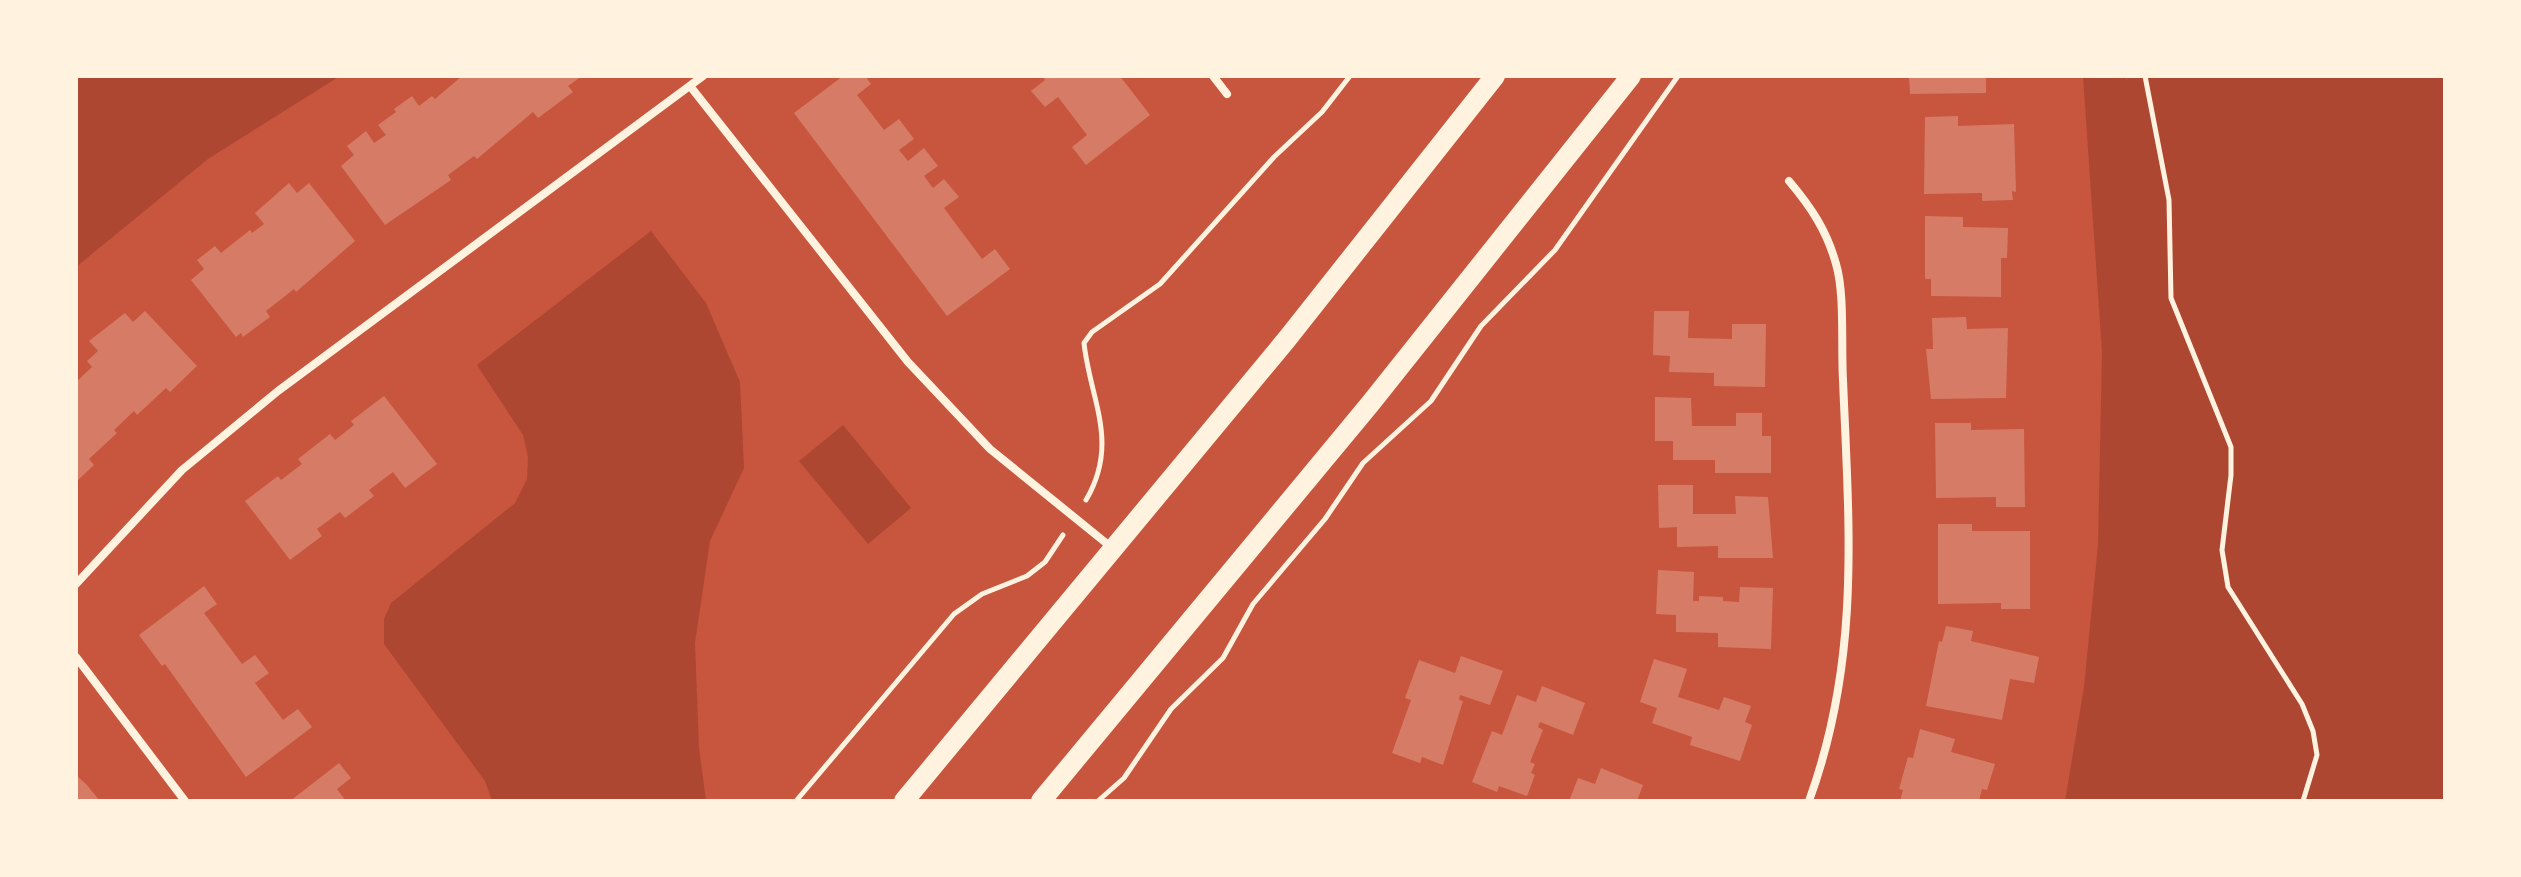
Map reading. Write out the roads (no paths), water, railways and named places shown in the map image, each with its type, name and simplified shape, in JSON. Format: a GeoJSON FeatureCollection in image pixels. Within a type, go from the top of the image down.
{"type":"FeatureCollection","features":[{"type":"Feature","properties":{"kind":"main road"},"geometry":{"type":"LineString","coordinates":[[904,801],[1287,339],[1495,76]]}},
{"type":"Feature","properties":{"kind":"main road"},"geometry":{"type":"LineString","coordinates":[[1041,801],[1370,404],[1631,76]]}},
{"type":"Feature","properties":{"kind":"street"},"geometry":{"type":"LineString","coordinates":[[76,584],[182,470],[278,391],[703,76]]}},
{"type":"Feature","properties":{"kind":"street"},"geometry":{"type":"LineString","coordinates":[[1213,76],[1227,94]]}},
{"type":"Feature","properties":{"kind":"street"},"geometry":{"type":"LineString","coordinates":[[690,86],[908,362],[990,449],[1114,549]]}},
{"type":"Feature","properties":{"kind":"street"},"geometry":{"type":"LineString","coordinates":[[1789,181],[1817,215],[1837,267],[1847,479],[1849,610],[1843,679],[1809,801]]}},
{"type":"Feature","properties":{"kind":"street"},"geometry":{"type":"LineString","coordinates":[[76,657],[185,801]]}}]}
